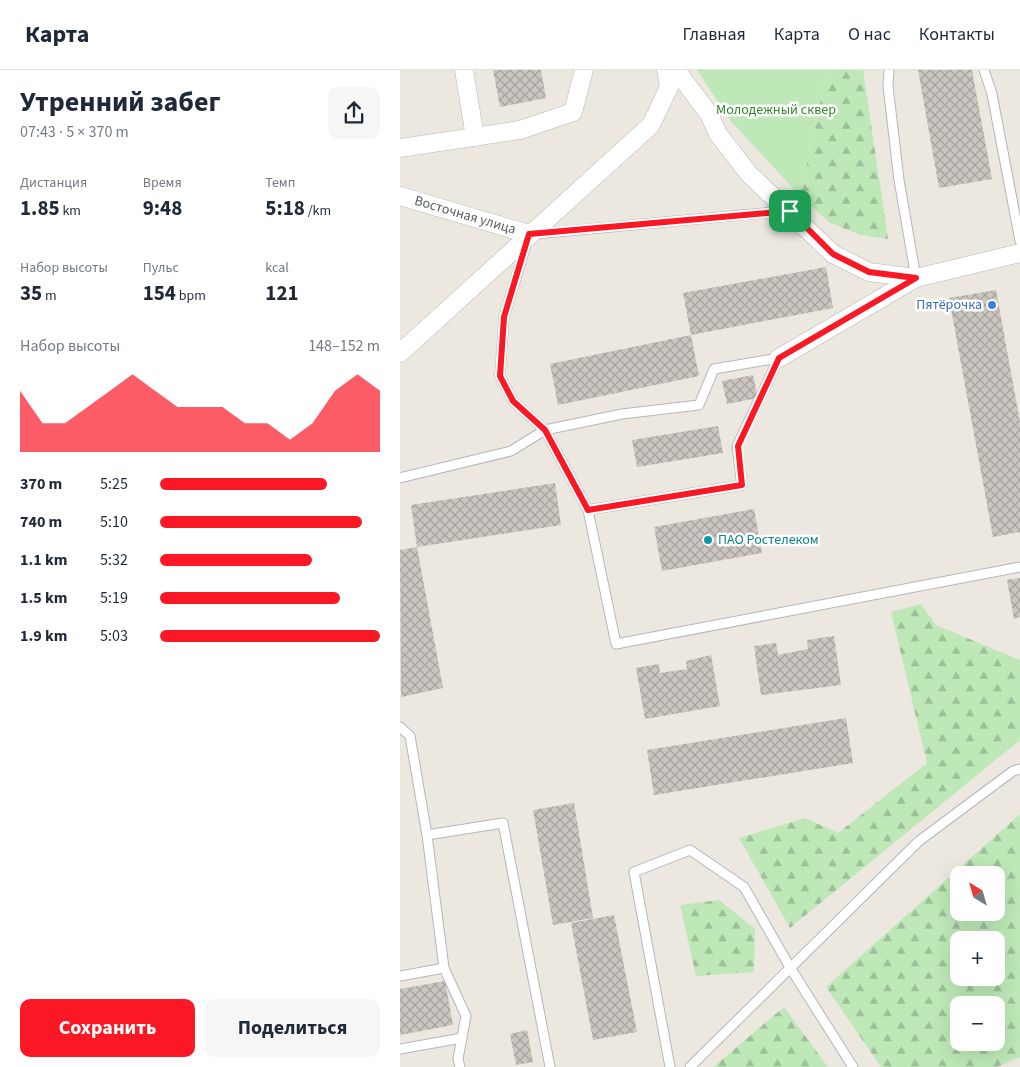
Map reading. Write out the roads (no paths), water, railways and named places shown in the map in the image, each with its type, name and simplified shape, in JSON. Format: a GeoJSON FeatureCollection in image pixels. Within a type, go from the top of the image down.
{"type":"FeatureCollection","features":[{"type":"Feature","properties":{"kind":"street"},"geometry":{"type":"LineString","coordinates":[[464,70],[475,137]]}},
{"type":"Feature","properties":{"kind":"street"},"geometry":{"type":"LineString","coordinates":[[400,148],[520,130],[573,112],[584,70]]}},
{"type":"Feature","properties":{"kind":"street"},"geometry":{"type":"LineString","coordinates":[[400,352],[651,125],[669,87],[666,70]]}},
{"type":"Feature","properties":{"kind":"street"},"geometry":{"type":"LineString","coordinates":[[676,70],[709,114],[718,134],[749,174],[833,254],[869,272],[916,278]]}},
{"type":"Feature","properties":{"kind":"street","name":"Восточная улица"},"geometry":{"type":"LineString","coordinates":[[400,196],[529,234]]}},
{"type":"Feature","properties":{"kind":"street"},"geometry":{"type":"LineString","coordinates":[[779,358],[916,278],[1020,253]]}},
{"type":"Feature","properties":{"kind":"lane"},"geometry":{"type":"LineString","coordinates":[[889,70],[888,86],[899,180],[916,278]]}},
{"type":"Feature","properties":{"kind":"lane"},"geometry":{"type":"LineString","coordinates":[[984,70],[992,94],[1020,241]]}},
{"type":"Feature","properties":{"kind":"lane"},"geometry":{"type":"LineString","coordinates":[[790,211],[529,234],[504,317],[500,376],[513,401],[545,430],[588,510],[616,644],[1020,567]]}},
{"type":"Feature","properties":{"kind":"lane"},"geometry":{"type":"LineString","coordinates":[[400,478],[511,451],[545,430],[622,414],[699,404],[714,369],[779,358]]}},
{"type":"Feature","properties":{"kind":"lane"},"geometry":{"type":"LineString","coordinates":[[588,510],[742,485],[738,446],[779,358]]}},
{"type":"Feature","properties":{"kind":"lane"},"geometry":{"type":"LineString","coordinates":[[400,727],[410,736],[427,835],[444,968],[466,1016],[458,1059],[460,1067]]}},
{"type":"Feature","properties":{"kind":"lane"},"geometry":{"type":"LineString","coordinates":[[690,1067],[920,841],[1013,771],[1020,769]]}},
{"type":"Feature","properties":{"kind":"lane"},"geometry":{"type":"LineString","coordinates":[[427,835],[503,823],[550,1067]]}},
{"type":"Feature","properties":{"kind":"lane"},"geometry":{"type":"LineString","coordinates":[[670,1067],[634,872],[690,850],[744,887],[791,969],[853,1067]]}},
{"type":"Feature","properties":{"kind":"lane"},"geometry":{"type":"LineString","coordinates":[[400,976],[444,968]]}},
{"type":"Feature","properties":{"kind":"lane"},"geometry":{"type":"LineString","coordinates":[[400,1049],[462,1038]]}},
{"type":"Feature","properties":{"kind":"place","name":"Пятёрочка"},"geometry":{"type":"Point","coordinates":[992,305]}},
{"type":"Feature","properties":{"kind":"place","name":"ПАО Ростелеком"},"geometry":{"type":"Point","coordinates":[708,540]}},
{"type":"Feature","properties":{"kind":"park label","name":"Молодежный сквер"},"geometry":{"type":"Point","coordinates":[776,110]}}]}
